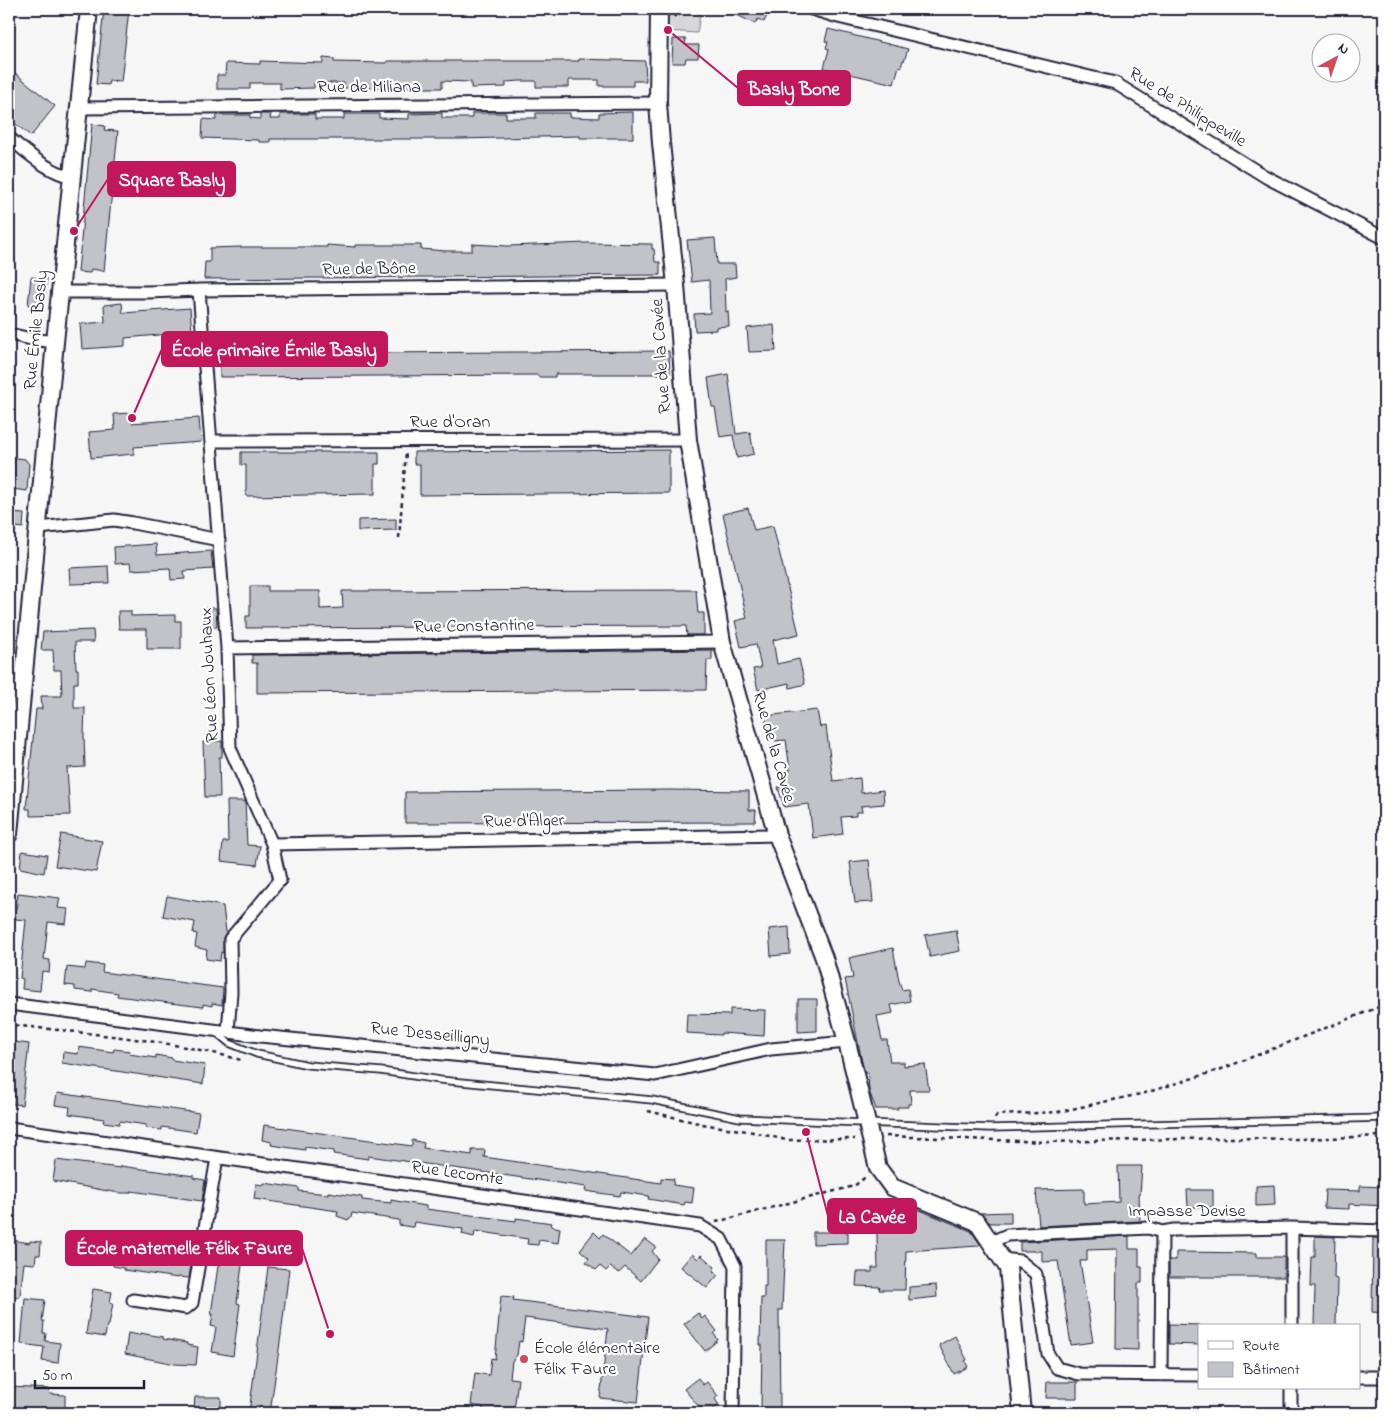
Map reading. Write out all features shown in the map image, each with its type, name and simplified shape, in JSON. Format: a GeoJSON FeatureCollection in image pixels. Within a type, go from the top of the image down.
{"type":"FeatureCollection","features":[{"type":"Feature","properties":{"kind":"street","name":"Rue Émile Basly"},"geometry":{"type":"LineString","coordinates":[[9,834],[55,342],[89,9]]}},
{"type":"Feature","properties":{"kind":"street","name":"Rue de la Cavée"},"geometry":{"type":"LineString","coordinates":[[659,9],[658,104],[676,285],[688,440],[722,642],[777,835],[824,958],[868,1123],[878,1168],[892,1187],[978,1222],[1008,1268],[1022,1413]]}},
{"type":"Feature","properties":{"kind":"street","name":"Rue de Philippeville"},"geometry":{"type":"LineString","coordinates":[[812,9],[838,17],[1115,83],[1266,177],[1384,238]]}},
{"type":"Feature","properties":{"kind":"street","name":"Rue de Miliana"},"geometry":{"type":"LineString","coordinates":[[80,108],[658,104]]}},
{"type":"Feature","properties":{"kind":"street"},"geometry":{"type":"LineString","coordinates":[[9,138],[60,175],[73,177]]}},
{"type":"Feature","properties":{"kind":"street","name":"Rue de Bône"},"geometry":{"type":"LineString","coordinates":[[61,292],[676,285]]}},
{"type":"Feature","properties":{"kind":"street","name":"Rue Léon Jouhaux"},"geometry":{"type":"LineString","coordinates":[[199,290],[227,648],[230,748],[272,844],[280,880],[230,939],[232,992],[228,1032]]}},
{"type":"Feature","properties":{"kind":"street"},"geometry":{"type":"LineString","coordinates":[[9,334],[31,340],[55,342]]}},
{"type":"Feature","properties":{"kind":"street","name":"Rue d'Oran"},"geometry":{"type":"LineString","coordinates":[[211,441],[688,440]]}},
{"type":"Feature","properties":{"kind":"street"},"geometry":{"type":"LineString","coordinates":[[38,528],[114,520],[218,540]]}},
{"type":"Feature","properties":{"kind":"street","name":"Rue Constantine"},"geometry":{"type":"LineString","coordinates":[[227,648],[722,642]]}},
{"type":"Feature","properties":{"kind":"street","name":"Rue d'Alger"},"geometry":{"type":"LineString","coordinates":[[272,844],[777,835]]}},
{"type":"Feature","properties":{"kind":"street","name":"Rue Desseilligny"},"geometry":{"type":"LineString","coordinates":[[9,1004],[228,1032],[655,1075],[771,1049],[847,1042]]}},
{"type":"Feature","properties":{"kind":"street","name":"Rue Lecomte"},"geometry":{"type":"LineString","coordinates":[[9,1128],[700,1226],[721,1239],[735,1266],[733,1413]]}},
{"type":"Feature","properties":{"kind":"street"},"geometry":{"type":"LineString","coordinates":[[133,1300],[186,1308],[192,1302],[217,1158]]}},
{"type":"Feature","properties":{"kind":"street","name":"Impasse Devise"},"geometry":{"type":"LineString","coordinates":[[991,1242],[1007,1235],[1149,1228],[1162,1232],[1174,1230],[1292,1228],[1384,1231]]}},
{"type":"Feature","properties":{"kind":"street"},"geometry":{"type":"LineString","coordinates":[[1292,1228],[1292,1324]]}},
{"type":"Feature","properties":{"kind":"street"},"geometry":{"type":"LineString","coordinates":[[1161,1375],[1162,1232]]}},
{"type":"Feature","properties":{"kind":"street"},"geometry":{"type":"LineString","coordinates":[[1002,1259],[1020,1261],[1036,1274],[1048,1354],[1057,1368],[1078,1374],[1198,1375]]}},
{"type":"Feature","properties":{"kind":"street"},"geometry":{"type":"LineString","coordinates":[[1360,1377],[1384,1377]]}},
{"type":"Feature","properties":{"kind":"street"},"geometry":{"type":"LineString","coordinates":[[1291,1390],[1291,1413]]}},
{"type":"Feature","properties":{"kind":"lane"},"geometry":{"type":"LineString","coordinates":[[214,1030],[229,1043],[257,1054],[308,1065],[381,1071],[440,1080],[652,1100],[740,1118],[990,1128],[1384,1118]]}},
{"type":"Feature","properties":{"kind":"path"},"geometry":{"type":"LineString","coordinates":[[399,538],[407,441]]}},
{"type":"Feature","properties":{"kind":"path"},"geometry":{"type":"LineString","coordinates":[[995,1119],[997,1114],[1058,1112],[1145,1093],[1219,1070],[1384,1005]]}},
{"type":"Feature","properties":{"kind":"path"},"geometry":{"type":"LineString","coordinates":[[882,1137],[1109,1142],[1227,1138],[1299,1140],[1384,1136]]}},
{"type":"Feature","properties":{"kind":"path"},"geometry":{"type":"LineString","coordinates":[[700,1226],[854,1186],[878,1168]]}},
{"type":"Feature","properties":{"kind":"shaded area"},"geometry":{"type":"Polygon","coordinates":[[[667,9],[701,9],[697,33],[666,31],[667,9]]]}},
{"type":"Feature","properties":{"kind":"building"},"geometry":{"type":"Polygon","coordinates":[[[104,9],[129,9],[121,82],[109,81],[108,85],[96,84],[104,9]]]}},
{"type":"Feature","properties":{"kind":"building"},"geometry":{"type":"Polygon","coordinates":[[[725,9],[770,9],[764,22],[758,19],[755,24],[725,9]]]}},
{"type":"Feature","properties":{"kind":"building"},"geometry":{"type":"Polygon","coordinates":[[[828,29],[908,49],[901,67],[899,66],[894,84],[824,68],[829,49],[826,48],[828,42],[825,41],[828,29]]]}},
{"type":"Feature","properties":{"kind":"building"},"geometry":{"type":"Polygon","coordinates":[[[673,39],[686,39],[685,45],[699,45],[698,58],[686,58],[685,63],[672,63],[673,39]]]}},
{"type":"Feature","properties":{"kind":"building"},"geometry":{"type":"Polygon","coordinates":[[[323,58],[334,59],[334,62],[387,63],[387,61],[579,61],[579,59],[645,61],[646,81],[633,81],[633,86],[599,86],[599,80],[569,80],[569,87],[536,87],[536,81],[520,81],[506,82],[506,87],[471,88],[471,82],[442,81],[442,88],[408,88],[408,84],[378,83],[378,88],[344,88],[344,83],[314,83],[314,88],[280,89],[280,83],[250,83],[250,89],[217,89],[217,75],[225,75],[226,63],[260,64],[260,61],[323,63],[323,58]]]}},
{"type":"Feature","properties":{"kind":"building"},"geometry":{"type":"Polygon","coordinates":[[[9,68],[55,106],[31,136],[9,119],[9,68]]]}},
{"type":"Feature","properties":{"kind":"building"},"geometry":{"type":"Polygon","coordinates":[[[633,112],[633,138],[580,138],[580,136],[461,139],[270,139],[270,142],[259,142],[259,140],[202,138],[203,119],[216,120],[217,115],[250,115],[250,118],[260,119],[260,114],[271,114],[270,119],[280,119],[280,114],[315,114],[315,119],[344,119],[344,114],[379,114],[379,118],[409,119],[409,114],[442,113],[442,118],[472,118],[472,113],[506,113],[506,118],[536,118],[536,113],[570,113],[570,117],[599,118],[599,113],[633,112]]]}},
{"type":"Feature","properties":{"kind":"building"},"geometry":{"type":"Polygon","coordinates":[[[92,124],[105,126],[104,130],[118,131],[104,271],[91,269],[90,273],[78,272],[92,124]]]}},
{"type":"Feature","properties":{"kind":"building"},"geometry":{"type":"Polygon","coordinates":[[[715,238],[717,264],[735,264],[736,277],[725,279],[726,312],[728,311],[729,326],[716,327],[716,330],[695,331],[694,314],[710,313],[709,280],[692,282],[687,240],[715,238]]]}},
{"type":"Feature","properties":{"kind":"building"},"geometry":{"type":"Polygon","coordinates":[[[587,243],[652,244],[655,262],[660,262],[660,275],[204,279],[205,262],[210,262],[210,248],[421,245],[421,249],[472,251],[472,244],[508,246],[587,243]]]}},
{"type":"Feature","properties":{"kind":"building"},"geometry":{"type":"Polygon","coordinates":[[[31,277],[47,279],[44,306],[28,305],[31,277]]]}},
{"type":"Feature","properties":{"kind":"building"},"geometry":{"type":"Polygon","coordinates":[[[122,303],[123,313],[190,308],[192,332],[125,338],[125,346],[82,349],[80,324],[105,322],[104,305],[122,303]]]}},
{"type":"Feature","properties":{"kind":"building"},"geometry":{"type":"Polygon","coordinates":[[[774,325],[776,351],[749,352],[747,328],[774,325]]]}},
{"type":"Feature","properties":{"kind":"building"},"geometry":{"type":"Polygon","coordinates":[[[669,351],[670,374],[555,374],[555,377],[538,377],[538,375],[220,377],[220,354],[669,351]]]}},
{"type":"Feature","properties":{"kind":"building"},"geometry":{"type":"Polygon","coordinates":[[[728,374],[736,434],[750,432],[754,454],[737,458],[733,435],[720,437],[715,407],[712,407],[708,378],[728,374]]]}},
{"type":"Feature","properties":{"kind":"building"},"geometry":{"type":"Polygon","coordinates":[[[131,413],[132,423],[199,418],[201,442],[134,447],[134,454],[91,458],[89,432],[115,430],[114,414],[131,413]]]}},
{"type":"Feature","properties":{"kind":"building"},"geometry":{"type":"Polygon","coordinates":[[[669,450],[669,493],[420,495],[420,464],[414,464],[414,452],[669,450]]]}},
{"type":"Feature","properties":{"kind":"building"},"geometry":{"type":"Polygon","coordinates":[[[241,452],[379,452],[379,464],[375,464],[375,494],[246,496],[246,465],[241,465],[241,452]]]}},
{"type":"Feature","properties":{"kind":"building"},"geometry":{"type":"Polygon","coordinates":[[[9,457],[25,459],[29,464],[27,491],[12,489],[14,474],[9,473],[9,457]]]}},
{"type":"Feature","properties":{"kind":"building"},"geometry":{"type":"Polygon","coordinates":[[[748,508],[754,530],[773,526],[799,634],[773,640],[777,664],[799,659],[805,684],[790,688],[789,683],[758,690],[753,669],[761,668],[756,644],[741,647],[735,621],[747,618],[723,514],[748,508]]]}},
{"type":"Feature","properties":{"kind":"building"},"geometry":{"type":"Polygon","coordinates":[[[9,513],[24,514],[23,528],[9,526],[9,513]]]}},
{"type":"Feature","properties":{"kind":"building"},"geometry":{"type":"Polygon","coordinates":[[[396,519],[396,530],[358,531],[358,520],[396,519]]]}},
{"type":"Feature","properties":{"kind":"building"},"geometry":{"type":"Polygon","coordinates":[[[156,544],[157,555],[211,551],[213,569],[184,571],[185,579],[171,580],[170,568],[131,570],[130,563],[115,564],[114,547],[156,544]]]}},
{"type":"Feature","properties":{"kind":"building"},"geometry":{"type":"Polygon","coordinates":[[[108,566],[109,583],[70,584],[69,568],[108,566]]]}},
{"type":"Feature","properties":{"kind":"building"},"geometry":{"type":"Polygon","coordinates":[[[250,586],[268,586],[268,591],[320,591],[320,609],[343,608],[342,591],[696,590],[698,613],[704,613],[704,635],[687,635],[686,626],[246,628],[246,616],[250,616],[250,586]]]}},
{"type":"Feature","properties":{"kind":"building"},"geometry":{"type":"Polygon","coordinates":[[[205,608],[216,608],[217,627],[204,627],[203,615],[205,615],[205,608]]]}},
{"type":"Feature","properties":{"kind":"building"},"geometry":{"type":"Polygon","coordinates":[[[118,611],[131,611],[131,616],[175,615],[175,621],[181,621],[181,649],[147,649],[147,629],[119,629],[118,611]]]}},
{"type":"Feature","properties":{"kind":"building"},"geometry":{"type":"Polygon","coordinates":[[[93,630],[94,642],[75,642],[78,683],[74,683],[74,708],[85,708],[85,767],[67,768],[70,815],[30,816],[30,809],[26,809],[36,709],[42,709],[41,696],[62,696],[61,670],[54,670],[53,650],[41,650],[43,632],[93,630]]]}},
{"type":"Feature","properties":{"kind":"building"},"geometry":{"type":"Polygon","coordinates":[[[712,650],[712,660],[707,660],[706,690],[257,693],[257,663],[252,663],[252,655],[712,650]]]}},
{"type":"Feature","properties":{"kind":"building"},"geometry":{"type":"Polygon","coordinates":[[[817,710],[820,727],[826,726],[833,781],[860,778],[861,793],[883,790],[884,804],[861,806],[862,812],[856,812],[856,816],[841,817],[843,834],[813,838],[809,804],[784,807],[778,787],[786,787],[784,771],[790,770],[786,740],[775,741],[773,727],[767,728],[765,716],[817,710]]]}},
{"type":"Feature","properties":{"kind":"building"},"geometry":{"type":"Polygon","coordinates":[[[222,741],[222,757],[219,757],[220,797],[205,797],[203,742],[222,741]]]}},
{"type":"Feature","properties":{"kind":"building"},"geometry":{"type":"Polygon","coordinates":[[[749,791],[749,810],[756,810],[755,822],[405,823],[405,792],[749,791]]]}},
{"type":"Feature","properties":{"kind":"building"},"geometry":{"type":"Polygon","coordinates":[[[227,801],[245,801],[247,845],[260,846],[257,865],[221,861],[223,842],[228,842],[227,801]]]}},
{"type":"Feature","properties":{"kind":"building"},"geometry":{"type":"Polygon","coordinates":[[[61,834],[102,841],[96,872],[55,866],[61,834]]]}},
{"type":"Feature","properties":{"kind":"building"},"geometry":{"type":"Polygon","coordinates":[[[22,851],[47,855],[44,873],[20,868],[22,851]]]}},
{"type":"Feature","properties":{"kind":"building"},"geometry":{"type":"Polygon","coordinates":[[[869,860],[873,902],[855,903],[850,862],[869,860]]]}},
{"type":"Feature","properties":{"kind":"building"},"geometry":{"type":"Polygon","coordinates":[[[18,893],[60,898],[58,908],[68,909],[66,924],[48,922],[44,959],[50,960],[49,972],[42,971],[40,991],[22,989],[23,979],[20,978],[26,920],[15,919],[18,893]]]}},
{"type":"Feature","properties":{"kind":"building"},"geometry":{"type":"Polygon","coordinates":[[[167,896],[223,906],[226,932],[223,938],[223,953],[221,952],[220,961],[206,959],[207,950],[195,947],[197,934],[193,933],[195,922],[163,916],[167,896]]]}},
{"type":"Feature","properties":{"kind":"building"},"geometry":{"type":"Polygon","coordinates":[[[789,927],[790,954],[771,956],[769,929],[789,927]]]}},
{"type":"Feature","properties":{"kind":"building"},"geometry":{"type":"Polygon","coordinates":[[[956,930],[960,951],[930,957],[925,935],[956,930]]]}},
{"type":"Feature","properties":{"kind":"building"},"geometry":{"type":"Polygon","coordinates":[[[893,948],[899,981],[902,990],[908,989],[910,1001],[891,1005],[893,1013],[877,1016],[882,1040],[887,1040],[890,1062],[904,1062],[904,1066],[925,1064],[929,1090],[910,1090],[911,1104],[908,1104],[908,1107],[876,1109],[869,1091],[868,1073],[865,1073],[862,1062],[845,979],[853,978],[849,958],[893,948]]]}},
{"type":"Feature","properties":{"kind":"building"},"geometry":{"type":"Polygon","coordinates":[[[86,963],[103,965],[102,972],[223,988],[222,1005],[212,1003],[212,1006],[203,1004],[203,1007],[170,1003],[117,996],[118,993],[92,989],[92,992],[75,990],[75,986],[65,985],[67,967],[85,969],[86,963]]]}},
{"type":"Feature","properties":{"kind":"building"},"geometry":{"type":"Polygon","coordinates":[[[798,999],[817,999],[817,1031],[798,1032],[798,999]]]}},
{"type":"Feature","properties":{"kind":"building"},"geometry":{"type":"Polygon","coordinates":[[[730,1009],[765,1010],[764,1036],[686,1033],[687,1014],[730,1015],[730,1009]]]}},
{"type":"Feature","properties":{"kind":"building"},"geometry":{"type":"Polygon","coordinates":[[[14,1042],[29,1044],[22,1105],[9,1103],[9,1063],[11,1049],[14,1050],[14,1042]]]}},
{"type":"Feature","properties":{"kind":"building"},"geometry":{"type":"Polygon","coordinates":[[[79,1047],[113,1052],[114,1049],[130,1051],[129,1054],[156,1058],[156,1055],[172,1058],[172,1060],[205,1065],[203,1084],[62,1063],[63,1052],[78,1054],[79,1047]]]}},
{"type":"Feature","properties":{"kind":"building"},"geometry":{"type":"Polygon","coordinates":[[[57,1093],[199,1113],[196,1132],[162,1127],[162,1130],[146,1128],[146,1125],[120,1121],[119,1124],[103,1122],[104,1119],[69,1114],[70,1107],[55,1105],[57,1093]]]}},
{"type":"Feature","properties":{"kind":"building"},"geometry":{"type":"Polygon","coordinates":[[[264,1125],[412,1146],[412,1140],[424,1143],[423,1148],[472,1155],[472,1150],[485,1150],[484,1157],[661,1183],[661,1178],[674,1179],[673,1185],[694,1188],[692,1203],[685,1202],[684,1205],[648,1199],[649,1196],[621,1192],[620,1196],[585,1191],[586,1187],[368,1156],[368,1159],[333,1154],[334,1151],[305,1147],[305,1150],[271,1145],[272,1142],[262,1140],[264,1125]]]}},
{"type":"Feature","properties":{"kind":"building"},"geometry":{"type":"Polygon","coordinates":[[[56,1160],[194,1176],[193,1178],[205,1180],[202,1201],[131,1191],[130,1193],[119,1193],[53,1181],[56,1160]]]}},
{"type":"Feature","properties":{"kind":"building"},"geometry":{"type":"Polygon","coordinates":[[[1118,1166],[1142,1166],[1139,1195],[1140,1221],[1039,1226],[1036,1190],[1084,1189],[1084,1204],[1119,1202],[1118,1166]]]}},
{"type":"Feature","properties":{"kind":"building"},"geometry":{"type":"Polygon","coordinates":[[[264,1183],[299,1188],[299,1191],[328,1194],[328,1192],[362,1197],[362,1200],[391,1203],[391,1200],[426,1206],[426,1209],[516,1221],[516,1218],[552,1223],[551,1226],[560,1228],[558,1243],[539,1240],[538,1245],[527,1244],[528,1239],[475,1231],[474,1237],[462,1234],[463,1229],[414,1222],[413,1227],[411,1227],[399,1225],[399,1220],[352,1213],[351,1218],[348,1220],[337,1216],[338,1211],[254,1199],[256,1184],[264,1185],[264,1183]]]}},
{"type":"Feature","properties":{"kind":"building"},"geometry":{"type":"Polygon","coordinates":[[[1274,1185],[1275,1205],[1256,1206],[1256,1186],[1274,1185]]]}},
{"type":"Feature","properties":{"kind":"building"},"geometry":{"type":"Polygon","coordinates":[[[1360,1186],[1384,1187],[1384,1206],[1349,1204],[1349,1209],[1324,1208],[1325,1190],[1360,1191],[1360,1186]]]}},
{"type":"Feature","properties":{"kind":"building"},"geometry":{"type":"Polygon","coordinates":[[[1187,1190],[1213,1190],[1213,1207],[1188,1207],[1187,1190]]]}},
{"type":"Feature","properties":{"kind":"building"},"geometry":{"type":"Polygon","coordinates":[[[905,1204],[971,1231],[980,1244],[978,1246],[906,1251],[905,1290],[879,1290],[880,1287],[856,1286],[857,1272],[872,1272],[872,1268],[878,1268],[876,1205],[905,1204]]]}},
{"type":"Feature","properties":{"kind":"building"},"geometry":{"type":"Polygon","coordinates":[[[1011,1212],[1011,1223],[990,1223],[980,1213],[1011,1212]]]}},
{"type":"Feature","properties":{"kind":"building"},"geometry":{"type":"Polygon","coordinates":[[[594,1232],[600,1238],[603,1234],[631,1256],[645,1239],[656,1247],[652,1251],[658,1259],[641,1281],[625,1267],[619,1273],[610,1267],[606,1271],[600,1266],[596,1270],[586,1262],[589,1258],[580,1250],[594,1232]]]}},
{"type":"Feature","properties":{"kind":"building"},"geometry":{"type":"Polygon","coordinates":[[[813,1232],[848,1232],[848,1243],[813,1244],[813,1232]]]}},
{"type":"Feature","properties":{"kind":"building"},"geometry":{"type":"Polygon","coordinates":[[[1129,1236],[1129,1249],[1139,1249],[1139,1267],[1142,1267],[1142,1283],[1138,1283],[1138,1350],[1116,1349],[1117,1249],[1087,1250],[1087,1261],[1080,1261],[1093,1342],[1071,1345],[1058,1261],[1042,1262],[1042,1251],[1020,1251],[1020,1242],[1129,1236]]]}},
{"type":"Feature","properties":{"kind":"building"},"geometry":{"type":"Polygon","coordinates":[[[1315,1236],[1335,1237],[1336,1324],[1314,1324],[1315,1286],[1311,1286],[1312,1257],[1315,1257],[1315,1236]]]}},
{"type":"Feature","properties":{"kind":"building"},"geometry":{"type":"Polygon","coordinates":[[[117,1237],[136,1241],[136,1238],[194,1247],[189,1278],[124,1270],[124,1268],[113,1266],[117,1237]]]}},
{"type":"Feature","properties":{"kind":"building"},"geometry":{"type":"Polygon","coordinates":[[[1373,1238],[1384,1238],[1384,1313],[1372,1312],[1373,1238]]]}},
{"type":"Feature","properties":{"kind":"building"},"geometry":{"type":"Polygon","coordinates":[[[12,1240],[30,1243],[30,1241],[41,1242],[40,1255],[36,1255],[35,1264],[24,1263],[20,1297],[9,1296],[9,1246],[11,1246],[12,1240]]]}},
{"type":"Feature","properties":{"kind":"building"},"geometry":{"type":"Polygon","coordinates":[[[766,1240],[785,1240],[782,1310],[779,1310],[780,1412],[761,1411],[761,1298],[764,1298],[764,1286],[766,1286],[766,1240]]]}},
{"type":"Feature","properties":{"kind":"building"},"geometry":{"type":"Polygon","coordinates":[[[1176,1252],[1257,1253],[1257,1257],[1284,1257],[1284,1277],[1169,1277],[1169,1260],[1176,1260],[1176,1252]]]}},
{"type":"Feature","properties":{"kind":"building"},"geometry":{"type":"Polygon","coordinates":[[[692,1254],[698,1259],[701,1255],[715,1267],[713,1271],[718,1275],[707,1288],[681,1267],[692,1254]]]}},
{"type":"Feature","properties":{"kind":"building"},"geometry":{"type":"Polygon","coordinates":[[[221,1255],[243,1258],[237,1303],[240,1304],[233,1356],[212,1352],[216,1327],[211,1326],[213,1314],[211,1314],[221,1255]]]}},
{"type":"Feature","properties":{"kind":"building"},"geometry":{"type":"Polygon","coordinates":[[[268,1267],[289,1269],[281,1335],[270,1413],[249,1413],[268,1267]]]}},
{"type":"Feature","properties":{"kind":"building"},"geometry":{"type":"Polygon","coordinates":[[[936,1285],[937,1297],[909,1300],[909,1287],[936,1285]]]}},
{"type":"Feature","properties":{"kind":"building"},"geometry":{"type":"Polygon","coordinates":[[[93,1289],[112,1292],[110,1302],[113,1303],[105,1337],[86,1334],[93,1289]]]}},
{"type":"Feature","properties":{"kind":"building"},"geometry":{"type":"Polygon","coordinates":[[[501,1296],[514,1297],[513,1300],[648,1317],[638,1402],[600,1398],[608,1329],[525,1318],[522,1342],[519,1341],[517,1355],[512,1361],[510,1378],[518,1379],[514,1411],[502,1409],[502,1413],[482,1412],[483,1407],[471,1405],[475,1373],[489,1375],[491,1358],[495,1359],[501,1296]]]}},
{"type":"Feature","properties":{"kind":"building"},"geometry":{"type":"Polygon","coordinates":[[[25,1298],[45,1300],[42,1321],[44,1321],[43,1333],[46,1333],[45,1341],[60,1343],[58,1363],[42,1361],[44,1347],[21,1344],[25,1298]]]}},
{"type":"Feature","properties":{"kind":"building"},"geometry":{"type":"Polygon","coordinates":[[[698,1313],[702,1319],[705,1316],[717,1331],[714,1334],[718,1340],[705,1351],[684,1324],[698,1313]]]}},
{"type":"Feature","properties":{"kind":"building"},"geometry":{"type":"Polygon","coordinates":[[[1169,1324],[1198,1325],[1198,1345],[1169,1344],[1169,1324]]]}},
{"type":"Feature","properties":{"kind":"building"},"geometry":{"type":"Polygon","coordinates":[[[128,1333],[163,1337],[163,1339],[198,1347],[196,1365],[175,1364],[125,1354],[128,1333]]]}},
{"type":"Feature","properties":{"kind":"building"},"geometry":{"type":"Polygon","coordinates":[[[955,1336],[967,1360],[965,1361],[968,1367],[954,1374],[939,1345],[955,1336]]]}},
{"type":"Feature","properties":{"kind":"building"},"geometry":{"type":"Polygon","coordinates":[[[698,1378],[703,1385],[707,1382],[718,1396],[715,1399],[719,1405],[709,1413],[704,1413],[684,1389],[698,1378]]]}},
{"type":"Feature","properties":{"kind":"building"},"geometry":{"type":"Polygon","coordinates":[[[1047,1382],[1077,1382],[1077,1398],[1046,1398],[1047,1382]]]}},
{"type":"Feature","properties":{"kind":"building"},"geometry":{"type":"Polygon","coordinates":[[[9,1387],[49,1389],[50,1394],[65,1395],[65,1413],[9,1413],[9,1387]]]}},
{"type":"Feature","properties":{"kind":"building"},"geometry":{"type":"Polygon","coordinates":[[[195,1397],[221,1397],[221,1413],[208,1413],[208,1410],[194,1410],[195,1397]]]}},
{"type":"Feature","properties":{"kind":"place","name":"Basly Bone"},"geometry":{"type":"Point","coordinates":[668,30]}},
{"type":"Feature","properties":{"kind":"place","name":"Square Basly"},"geometry":{"type":"Point","coordinates":[74,231]}},
{"type":"Feature","properties":{"kind":"place","name":"École primaire Émile Basly"},"geometry":{"type":"Point","coordinates":[132,418]}},
{"type":"Feature","properties":{"kind":"place","name":"La Cavée"},"geometry":{"type":"Point","coordinates":[806,1132]}},
{"type":"Feature","properties":{"kind":"place","name":"École maternelle Félix Faure"},"geometry":{"type":"Point","coordinates":[330,1334]}},
{"type":"Feature","properties":{"kind":"place","name":"École élémentaire Félix Faure"},"geometry":{"type":"Point","coordinates":[524,1359]}}]}
